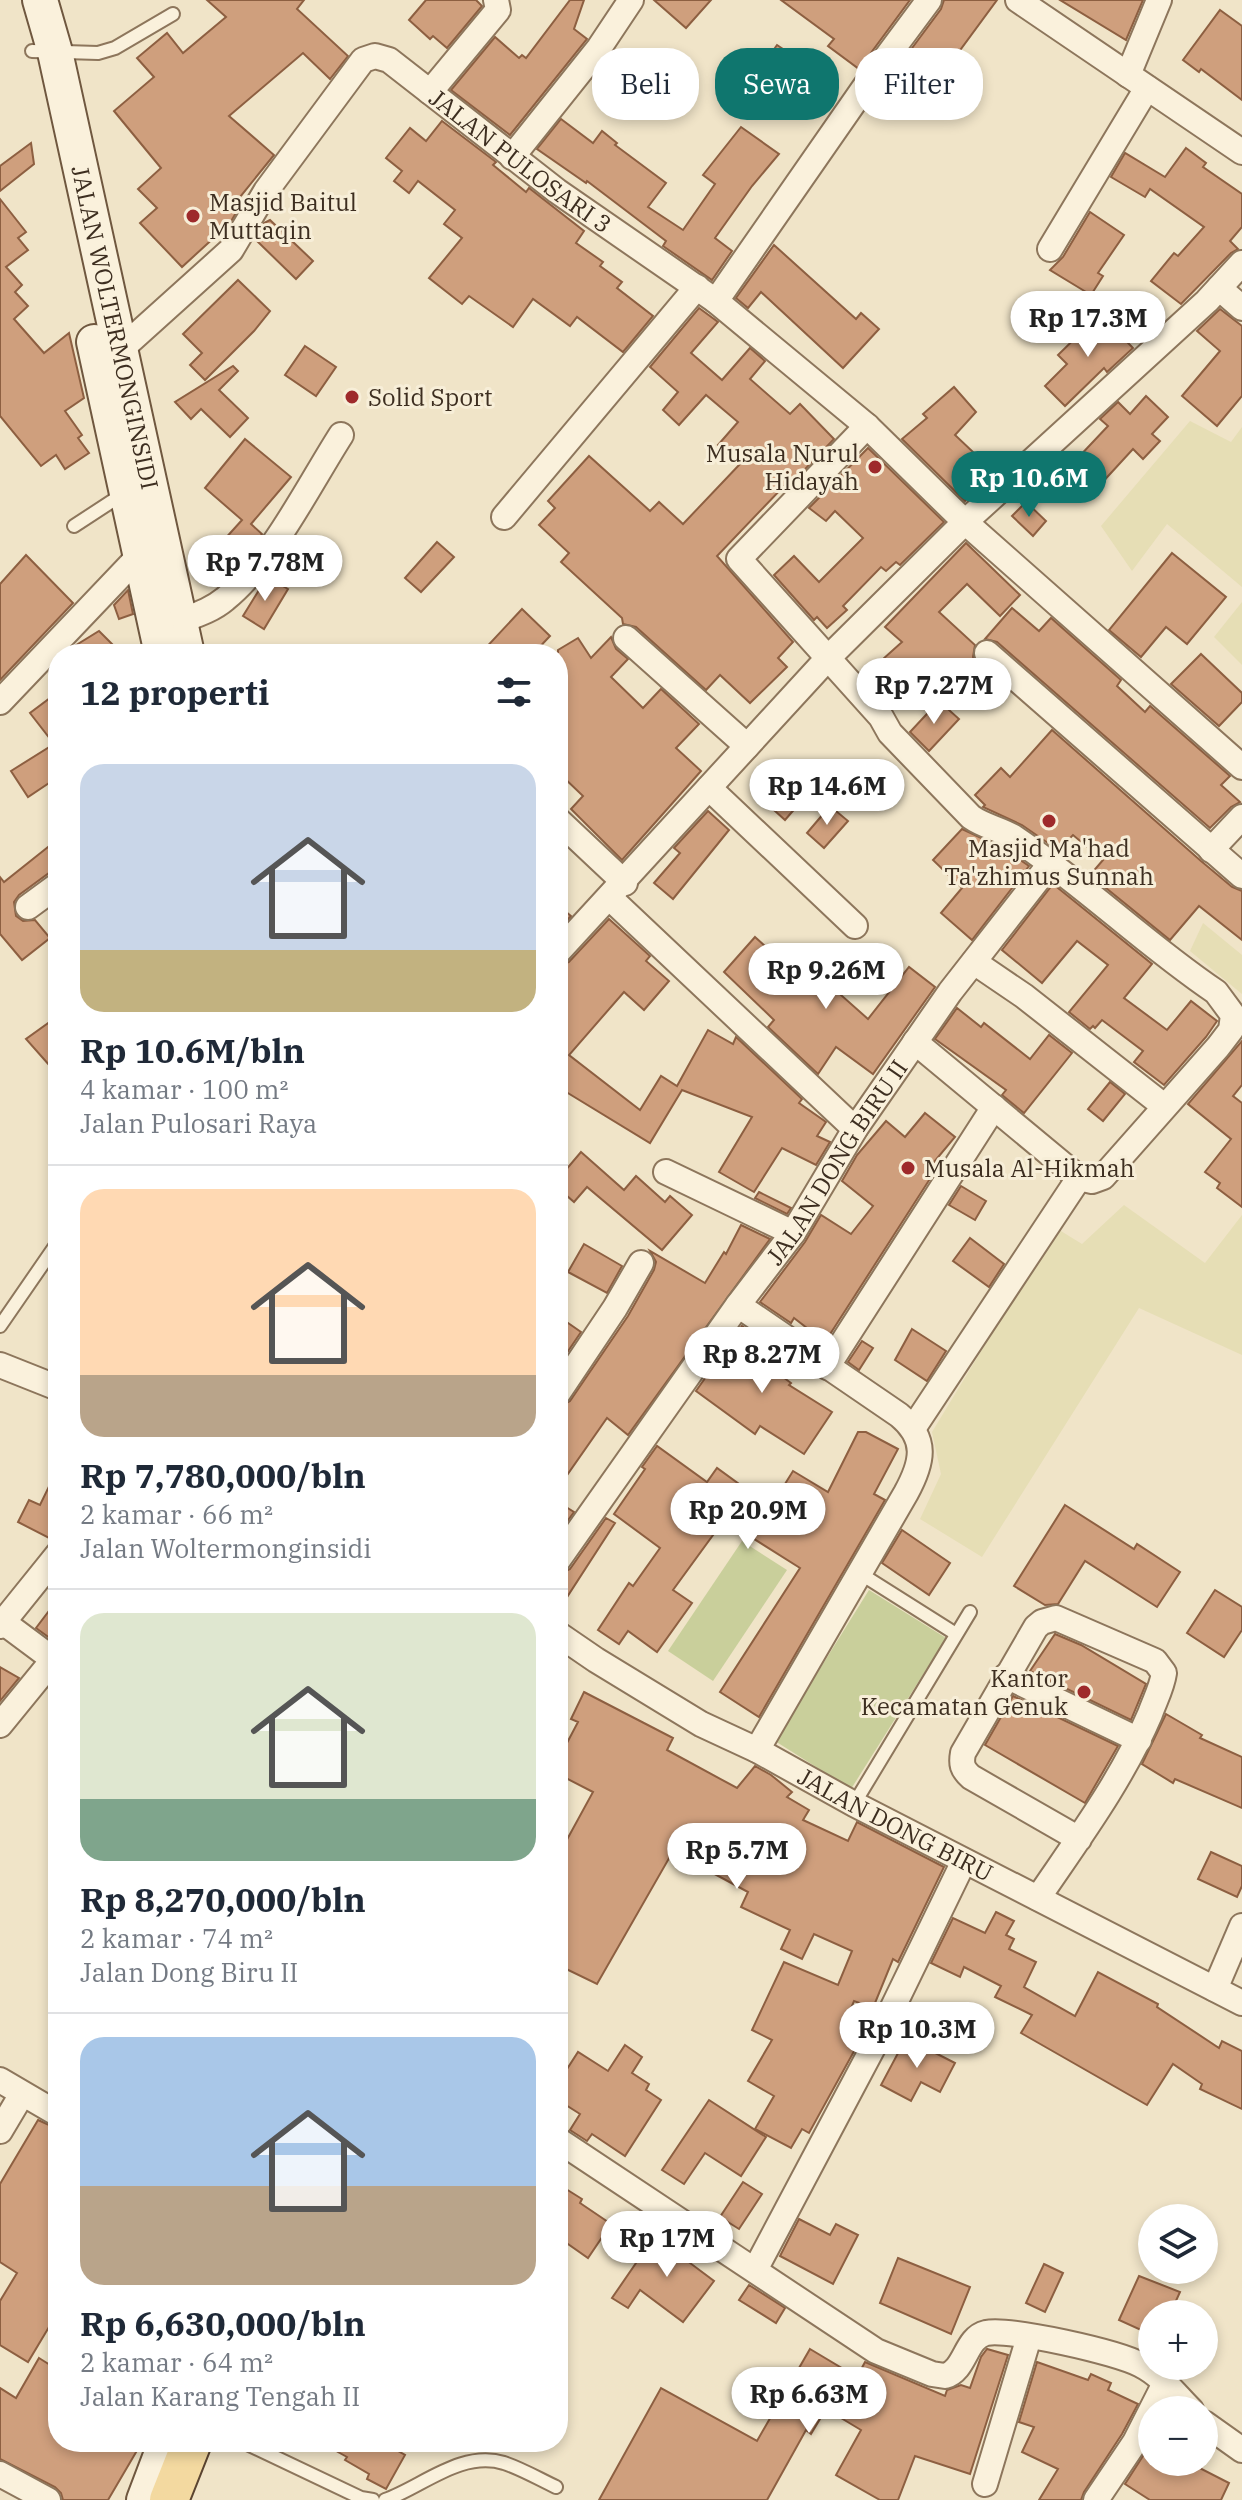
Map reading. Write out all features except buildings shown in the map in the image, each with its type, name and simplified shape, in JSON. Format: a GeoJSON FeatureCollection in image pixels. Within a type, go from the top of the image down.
{"type":"FeatureCollection","features":[{"type":"Feature","properties":{"kind":"main road","name":"JALAN WOLTERMONGINSIDI"},"geometry":{"type":"LineString","coordinates":[[18,0],[43,51],[120,350],[139,486],[140,555],[160,644]]}},
{"type":"Feature","properties":{"kind":"main road","name":"JALAN WOLTERMONGINSIDI"},"geometry":{"type":"LineString","coordinates":[[40,0],[43,51],[139,486],[184,638]]}},
{"type":"Feature","properties":{"kind":"main road"},"geometry":{"type":"LineString","coordinates":[[144,2500],[162,2452]]}},
{"type":"Feature","properties":{"kind":"main road"},"geometry":{"type":"LineString","coordinates":[[169,2500],[188,2452]]}},
{"type":"Feature","properties":{"kind":"street"},"geometry":{"type":"LineString","coordinates":[[430,92],[498,10],[496,0]]}},
{"type":"Feature","properties":{"kind":"street"},"geometry":{"type":"LineString","coordinates":[[512,157],[599,48],[631,0]]}},
{"type":"Feature","properties":{"kind":"street"},"geometry":{"type":"LineString","coordinates":[[504,517],[706,294],[799,185],[871,78],[929,0]]}},
{"type":"Feature","properties":{"kind":"street"},"geometry":{"type":"LineString","coordinates":[[1018,0],[1242,152]]}},
{"type":"Feature","properties":{"kind":"street"},"geometry":{"type":"LineString","coordinates":[[1050,249],[1137,82],[1159,0]]}},
{"type":"Feature","properties":{"kind":"street","name":"JALAN PULOSARI 3"},"geometry":{"type":"LineString","coordinates":[[120,350],[231,250],[266,191],[363,60],[375,56],[389,60],[557,191],[706,294],[867,426],[965,522],[1242,767]]}},
{"type":"Feature","properties":{"kind":"street"},"geometry":{"type":"LineString","coordinates":[[568,941],[828,658],[965,522],[1219,288],[1242,263]]}},
{"type":"Feature","properties":{"kind":"street"},"geometry":{"type":"LineString","coordinates":[[1219,288],[1242,308]]}},
{"type":"Feature","properties":{"kind":"street"},"geometry":{"type":"LineString","coordinates":[[867,426],[739,559],[881,717],[890,733],[971,817],[1015,839],[1050,864],[1216,992],[1233,1015],[1231,1030],[1103,1177],[1092,1181],[1079,1178],[915,1042]]}},
{"type":"Feature","properties":{"kind":"street"},"geometry":{"type":"LineString","coordinates":[[184,638],[247,576],[277,537],[341,435]]}},
{"type":"Feature","properties":{"kind":"street"},"geometry":{"type":"LineString","coordinates":[[55,644],[140,555]]}},
{"type":"Feature","properties":{"kind":"street"},"geometry":{"type":"LineString","coordinates":[[626,638],[747,746]]}},
{"type":"Feature","properties":{"kind":"street"},"geometry":{"type":"LineString","coordinates":[[0,702],[48,652]]}},
{"type":"Feature","properties":{"kind":"street"},"geometry":{"type":"LineString","coordinates":[[987,653],[1242,876]]}},
{"type":"Feature","properties":{"kind":"street"},"geometry":{"type":"LineString","coordinates":[[709,788],[855,926]]}},
{"type":"Feature","properties":{"kind":"street"},"geometry":{"type":"LineString","coordinates":[[1211,850],[1242,817]]}},
{"type":"Feature","properties":{"kind":"street"},"geometry":{"type":"LineString","coordinates":[[568,832],[617,890],[855,1129]]}},
{"type":"Feature","properties":{"kind":"street","name":"JALAN DONG BIRU II"},"geometry":{"type":"LineString","coordinates":[[568,1546],[738,1305],[793,1233],[855,1129],[915,1042],[1050,864]]}},
{"type":"Feature","properties":{"kind":"street"},"geometry":{"type":"LineString","coordinates":[[28,907],[48,892]]}},
{"type":"Feature","properties":{"kind":"street"},"geometry":{"type":"LineString","coordinates":[[974,962],[1024,996],[1164,1106]]}},
{"type":"Feature","properties":{"kind":"street"},"geometry":{"type":"LineString","coordinates":[[827,1367],[994,1107]]}},
{"type":"Feature","properties":{"kind":"street"},"geometry":{"type":"LineString","coordinates":[[666,1172],[793,1233]]}},
{"type":"Feature","properties":{"kind":"street"},"geometry":{"type":"LineString","coordinates":[[914,1427],[1079,1178]]}},
{"type":"Feature","properties":{"kind":"street"},"geometry":{"type":"LineString","coordinates":[[568,1378],[641,1263]]}},
{"type":"Feature","properties":{"kind":"street"},"geometry":{"type":"LineString","coordinates":[[738,1305],[914,1427],[920,1444],[915,1477],[757,1750]]}},
{"type":"Feature","properties":{"kind":"street"},"geometry":{"type":"LineString","coordinates":[[0,1365],[48,1384]]}},
{"type":"Feature","properties":{"kind":"street"},"geometry":{"type":"LineString","coordinates":[[48,1566],[2,1624],[48,1656]]}},
{"type":"Feature","properties":{"kind":"street"},"geometry":{"type":"LineString","coordinates":[[1038,1898],[1079,1839],[1139,1740],[1163,1679],[1161,1667],[1155,1661],[1056,1618],[1036,1627],[963,1753],[962,1767],[971,1777],[1079,1839]]}},
{"type":"Feature","properties":{"kind":"street","name":"JALAN DONG BIRU"},"geometry":{"type":"LineString","coordinates":[[568,1641],[701,1724],[757,1750],[854,1804],[1242,2003]]}},
{"type":"Feature","properties":{"kind":"street"},"geometry":{"type":"LineString","coordinates":[[0,1725],[48,1670]]}},
{"type":"Feature","properties":{"kind":"street"},"geometry":{"type":"LineString","coordinates":[[1006,1676],[1139,1740]]}},
{"type":"Feature","properties":{"kind":"street"},"geometry":{"type":"LineString","coordinates":[[755,2270],[877,2040],[964,1861]]}},
{"type":"Feature","properties":{"kind":"street"},"geometry":{"type":"LineString","coordinates":[[1215,1989],[1242,1926]]}},
{"type":"Feature","properties":{"kind":"street"},"geometry":{"type":"LineString","coordinates":[[0,2080],[48,2108]]}},
{"type":"Feature","properties":{"kind":"street"},"geometry":{"type":"LineString","coordinates":[[0,2131],[22,2094]]}},
{"type":"Feature","properties":{"kind":"street"},"geometry":{"type":"LineString","coordinates":[[568,2147],[876,2351],[932,2374],[951,2374],[958,2369],[976,2338],[997,2333],[1102,2350],[1140,2364],[1178,2396]]}},
{"type":"Feature","properties":{"kind":"street"},"geometry":{"type":"LineString","coordinates":[[985,2484],[1029,2337]]}},
{"type":"Feature","properties":{"kind":"street"},"geometry":{"type":"LineString","coordinates":[[1096,2500],[1135,2442],[1165,2383]]}},
{"type":"Feature","properties":{"kind":"street"},"geometry":{"type":"LineString","coordinates":[[1218,2433],[1242,2450]]}},
{"type":"Feature","properties":{"kind":"street"},"geometry":{"type":"LineString","coordinates":[[0,2474],[48,2500]]}},
{"type":"Feature","properties":{"kind":"lane"},"geometry":{"type":"LineString","coordinates":[[43,51],[98,53],[115,48],[173,14]]}},
{"type":"Feature","properties":{"kind":"lane"},"geometry":{"type":"LineString","coordinates":[[74,526],[139,486]]}},
{"type":"Feature","properties":{"kind":"lane"},"geometry":{"type":"LineString","coordinates":[[0,1326],[48,1256]]}},
{"type":"Feature","properties":{"kind":"lane"},"geometry":{"type":"LineString","coordinates":[[861,1574],[956,1634]]}},
{"type":"Feature","properties":{"kind":"lane"},"geometry":{"type":"LineString","coordinates":[[854,1804],[970,1612]]}},
{"type":"Feature","properties":{"kind":"lane"},"geometry":{"type":"LineString","coordinates":[[264,2452],[361,2498],[373,2500]]}},
{"type":"Feature","properties":{"kind":"lane"},"geometry":{"type":"LineString","coordinates":[[385,2500],[452,2467],[472,2461],[501,2462],[556,2487]]}},
{"type":"Feature","properties":{"kind":"shaded area"},"geometry":{"type":"Polygon","coordinates":[[[1190,421],[1231,442],[1242,427],[1242,587],[1167,524],[1132,571],[1101,526],[1190,421]]]}},
{"type":"Feature","properties":{"kind":"shaded area"},"geometry":{"type":"Polygon","coordinates":[[[1242,602],[1242,665],[1214,637],[1242,602]]]}},
{"type":"Feature","properties":{"kind":"shaded area"},"geometry":{"type":"Polygon","coordinates":[[[1203,923],[1242,955],[1242,994],[1190,951],[1203,923]]]}},
{"type":"Feature","properties":{"kind":"shaded area"},"geometry":{"type":"Polygon","coordinates":[[[1124,1205],[1205,1263],[1242,1215],[1242,1355],[1139,1308],[982,1557],[920,1519],[941,1474],[932,1432],[1056,1228],[1082,1244],[1124,1205]]]}},
{"type":"Feature","properties":{"kind":"green space"},"geometry":{"type":"Polygon","coordinates":[[[742,1541],[787,1570],[713,1681],[668,1651],[742,1541]]]}},
{"type":"Feature","properties":{"kind":"green space"},"geometry":{"type":"Polygon","coordinates":[[[869,1590],[946,1638],[851,1789],[775,1741],[869,1590]]]}},
{"type":"Feature","properties":{"kind":"place","name":"Masjid Baitul Muttaqin"},"geometry":{"type":"Point","coordinates":[193,216]}},
{"type":"Feature","properties":{"kind":"place","name":"Solid Sport"},"geometry":{"type":"Point","coordinates":[352,397]}},
{"type":"Feature","properties":{"kind":"place","name":"Musala Nurul Hidayah"},"geometry":{"type":"Point","coordinates":[875,467]}},
{"type":"Feature","properties":{"kind":"place","name":"Masjid Ma'had Ta'zhimus Sunnah"},"geometry":{"type":"Point","coordinates":[1049,821]}},
{"type":"Feature","properties":{"kind":"place","name":"Musala Al-Hikmah"},"geometry":{"type":"Point","coordinates":[908,1168]}},
{"type":"Feature","properties":{"kind":"place","name":"Kantor Kecamatan Genuk"},"geometry":{"type":"Point","coordinates":[1084,1692]}}]}
